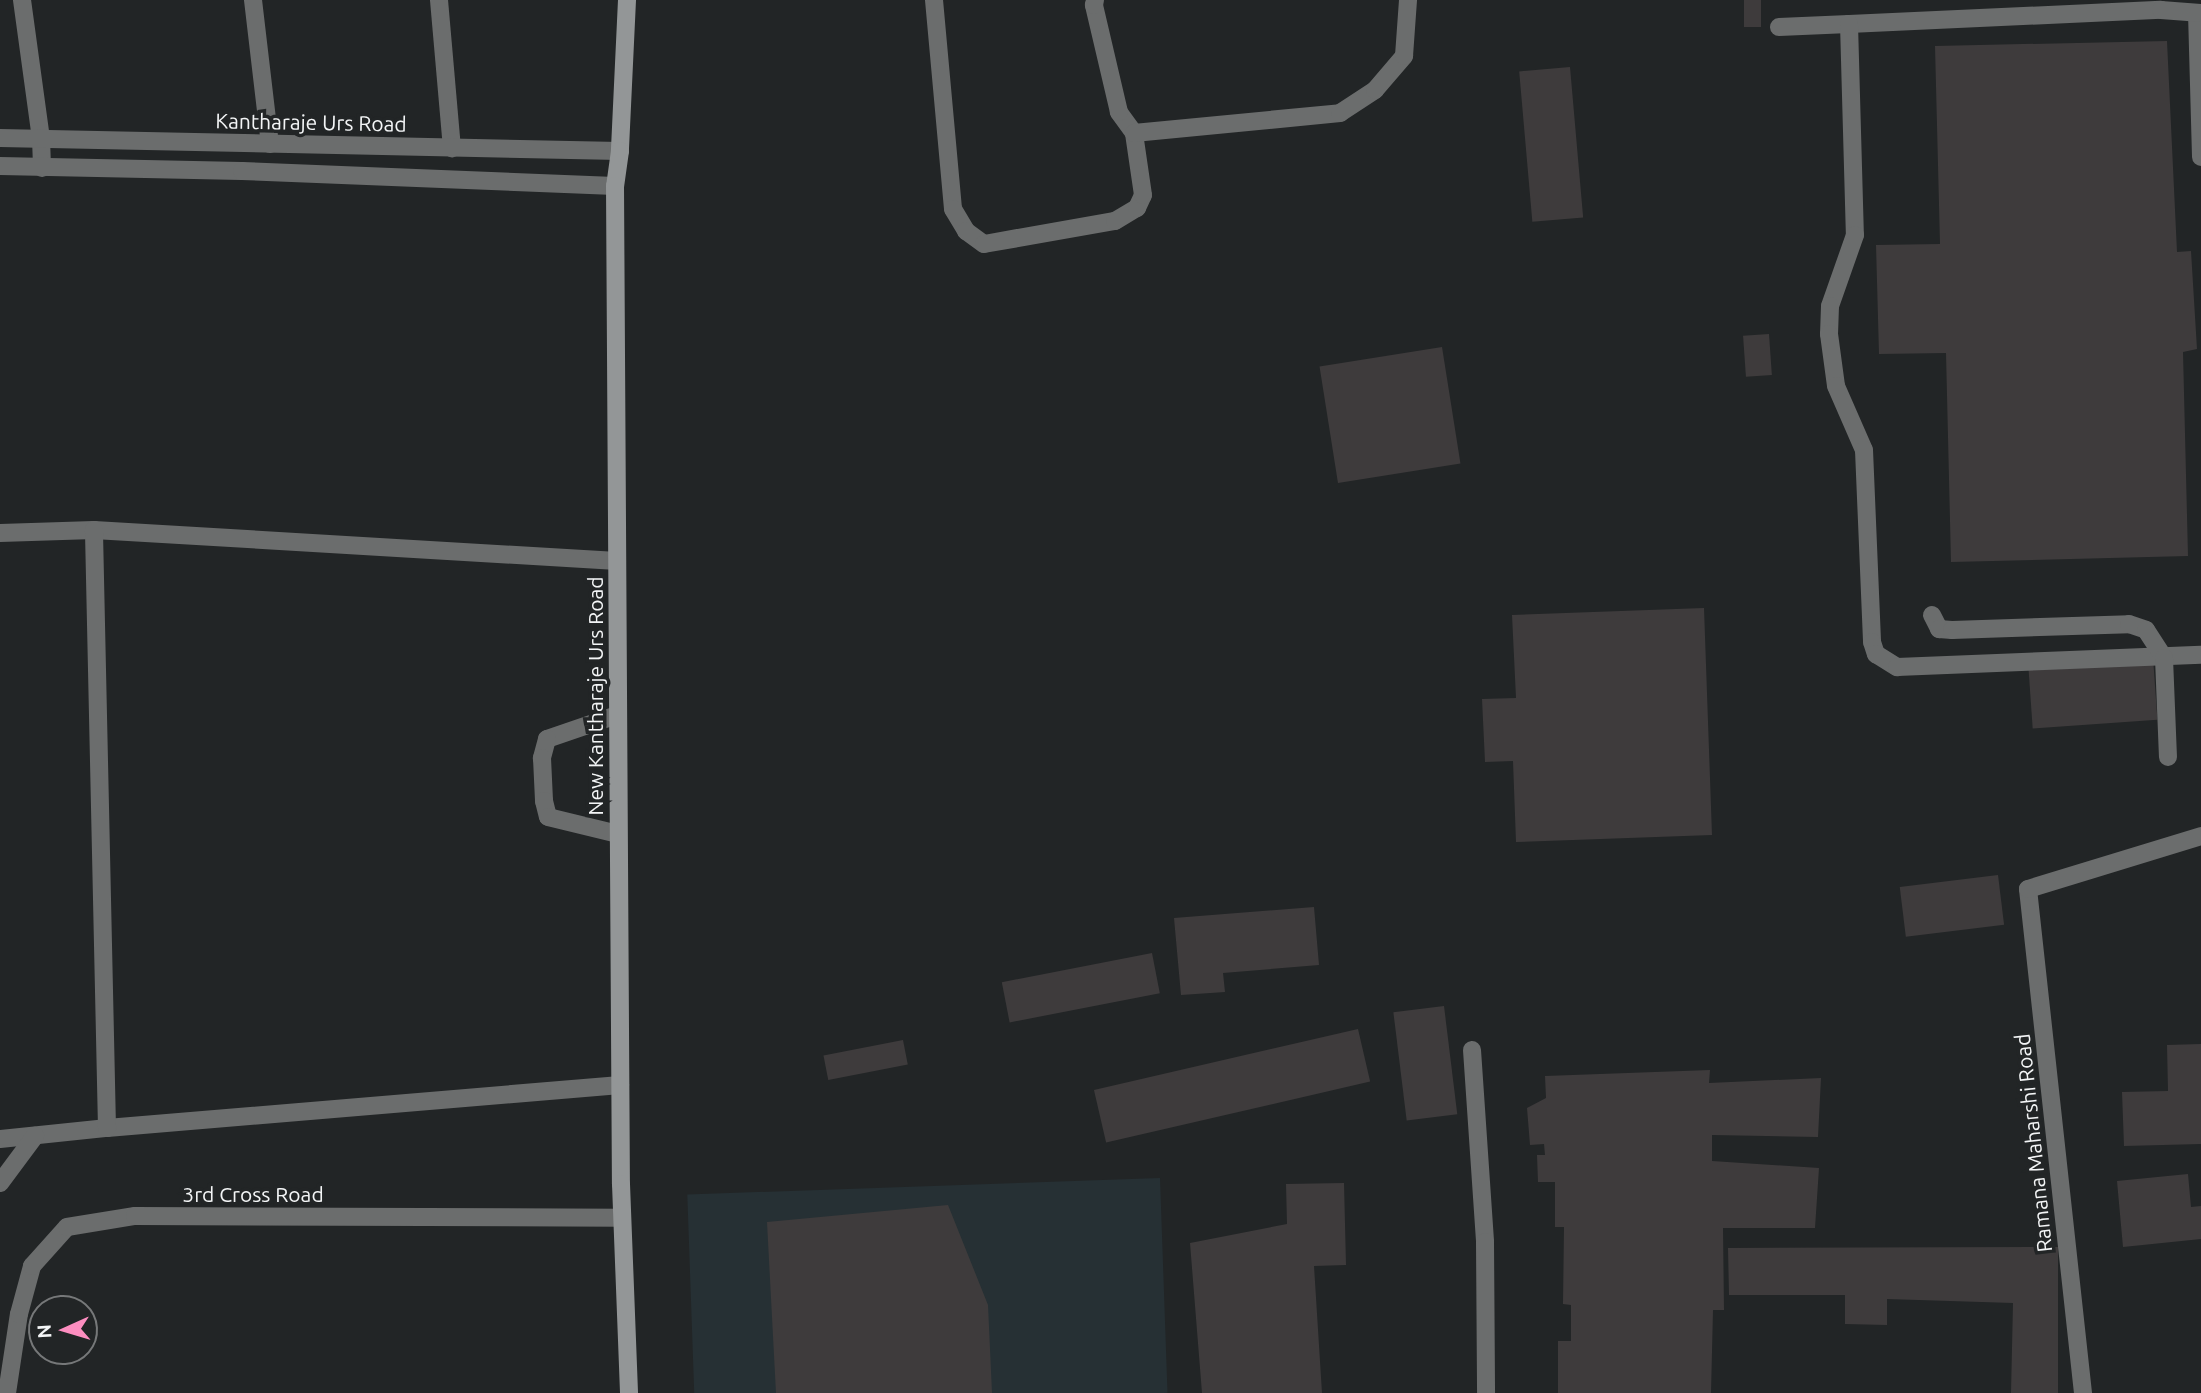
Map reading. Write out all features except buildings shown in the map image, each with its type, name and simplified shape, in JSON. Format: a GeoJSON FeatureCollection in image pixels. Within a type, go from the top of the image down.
{"type":"FeatureCollection","features":[{"type":"Feature","properties":{"kind":"main road","name":"New Kantharaje Urs Road"},"geometry":{"type":"LineString","coordinates":[[627,0],[620,151],[615,186],[621,1218],[629,1393]]}},
{"type":"Feature","properties":{"kind":"street"},"geometry":{"type":"LineString","coordinates":[[22,0],[41,138],[42,168]]}},
{"type":"Feature","properties":{"kind":"street"},"geometry":{"type":"LineString","coordinates":[[253,0],[270,144]]}},
{"type":"Feature","properties":{"kind":"street"},"geometry":{"type":"LineString","coordinates":[[439,0],[452,148]]}},
{"type":"Feature","properties":{"kind":"street"},"geometry":{"type":"LineString","coordinates":[[934,0],[953,209],[965,232],[984,244],[1115,221],[1137,208],[1143,195],[1134,133],[1119,112],[1094,5],[1096,0]]}},
{"type":"Feature","properties":{"kind":"street"},"geometry":{"type":"LineString","coordinates":[[1134,133],[1340,113],[1375,90],[1404,56],[1408,0]]}},
{"type":"Feature","properties":{"kind":"street"},"geometry":{"type":"LineString","coordinates":[[1779,27],[2160,5],[2199,13],[2201,157]]}},
{"type":"Feature","properties":{"kind":"street"},"geometry":{"type":"LineString","coordinates":[[1849,24],[1855,235],[1830,306],[1829,334],[1836,386],[1864,450],[1872,642],[1876,654],[1897,667],[2201,656]]}},
{"type":"Feature","properties":{"kind":"street","name":"Kantharaje Urs Road"},"geometry":{"type":"LineString","coordinates":[[0,138],[620,151]]}},
{"type":"Feature","properties":{"kind":"street"},"geometry":{"type":"LineString","coordinates":[[0,166],[242,171],[615,186]]}},
{"type":"Feature","properties":{"kind":"street"},"geometry":{"type":"LineString","coordinates":[[0,533],[94,530],[617,561]]}},
{"type":"Feature","properties":{"kind":"street"},"geometry":{"type":"LineString","coordinates":[[94,530],[107,1128]]}},
{"type":"Feature","properties":{"kind":"street"},"geometry":{"type":"LineString","coordinates":[[1932,614],[1939,629],[1952,631],[2129,624],[2146,630],[2164,659],[2168,757]]}},
{"type":"Feature","properties":{"kind":"street"},"geometry":{"type":"LineString","coordinates":[[617,715],[547,739],[542,758],[544,801],[548,817],[618,834]]}},
{"type":"Feature","properties":{"kind":"street","name":"Ramana Maharshi Road"},"geometry":{"type":"LineString","coordinates":[[2082,1393],[2028,889],[2201,836]]}},
{"type":"Feature","properties":{"kind":"street"},"geometry":{"type":"LineString","coordinates":[[1472,1050],[1485,1242],[1486,1393]]}},
{"type":"Feature","properties":{"kind":"street"},"geometry":{"type":"LineString","coordinates":[[0,1139],[620,1085]]}},
{"type":"Feature","properties":{"kind":"street"},"geometry":{"type":"LineString","coordinates":[[0,1182],[35,1136]]}},
{"type":"Feature","properties":{"kind":"street","name":"3rd Cross Road"},"geometry":{"type":"LineString","coordinates":[[7,1393],[19,1314],[32,1266],[67,1227],[135,1216],[621,1218]]}},
{"type":"Feature","properties":{"kind":"shaded area"},"geometry":{"type":"Polygon","coordinates":[[[1160,1178],[1168,1393],[694,1393],[687,1195],[1160,1178]]]}}]}
